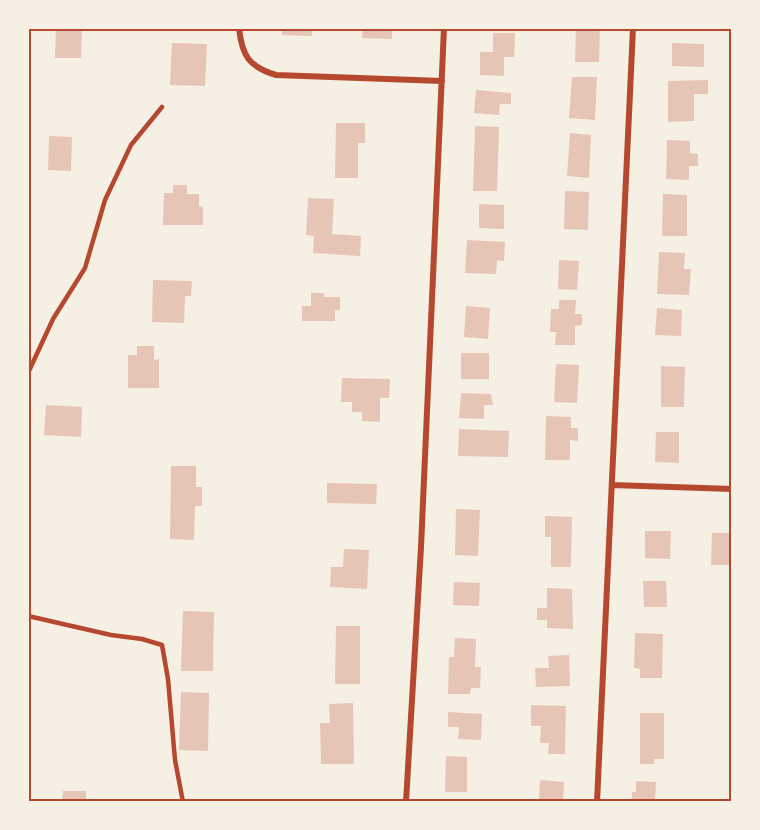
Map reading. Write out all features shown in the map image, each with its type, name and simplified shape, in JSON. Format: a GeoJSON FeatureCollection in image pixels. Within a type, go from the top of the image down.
{"type":"FeatureCollection","features":[{"type":"Feature","properties":{"kind":"street"},"geometry":{"type":"LineString","coordinates":[[239,28],[246,57],[259,69],[276,75],[442,81]]}},
{"type":"Feature","properties":{"kind":"street"},"geometry":{"type":"LineString","coordinates":[[406,801],[421,547],[444,28]]}},
{"type":"Feature","properties":{"kind":"street"},"geometry":{"type":"LineString","coordinates":[[597,801],[633,28]]}},
{"type":"Feature","properties":{"kind":"street"},"geometry":{"type":"LineString","coordinates":[[612,485],[732,489]]}},
{"type":"Feature","properties":{"kind":"lane"},"geometry":{"type":"LineString","coordinates":[[28,373],[53,319],[85,268],[105,200],[131,145],[162,107]]}},
{"type":"Feature","properties":{"kind":"lane"},"geometry":{"type":"LineString","coordinates":[[28,616],[162,645],[168,679],[175,760],[183,801]]}},
{"type":"Feature","properties":{"kind":"building"},"geometry":{"type":"Polygon","coordinates":[[[56,28],[82,28],[81,58],[55,58],[56,28]]]}},
{"type":"Feature","properties":{"kind":"building"},"geometry":{"type":"Polygon","coordinates":[[[282,28],[312,28],[312,36],[282,35],[282,28]]]}},
{"type":"Feature","properties":{"kind":"building"},"geometry":{"type":"Polygon","coordinates":[[[363,28],[392,28],[392,39],[362,38],[363,28]]]}},
{"type":"Feature","properties":{"kind":"building"},"geometry":{"type":"Polygon","coordinates":[[[576,28],[600,28],[599,62],[575,62],[576,28]]]}},
{"type":"Feature","properties":{"kind":"building"},"geometry":{"type":"Polygon","coordinates":[[[493,33],[515,33],[514,57],[504,57],[504,76],[480,75],[480,52],[493,52],[493,33]]]}},
{"type":"Feature","properties":{"kind":"building"},"geometry":{"type":"Polygon","coordinates":[[[172,43],[207,44],[205,86],[170,85],[172,43]]]}},
{"type":"Feature","properties":{"kind":"building"},"geometry":{"type":"Polygon","coordinates":[[[672,43],[704,44],[704,67],[672,66],[672,43]]]}},
{"type":"Feature","properties":{"kind":"building"},"geometry":{"type":"Polygon","coordinates":[[[572,77],[597,77],[595,120],[569,118],[572,77]]]}},
{"type":"Feature","properties":{"kind":"building"},"geometry":{"type":"Polygon","coordinates":[[[708,80],[708,94],[694,94],[694,121],[668,122],[668,81],[708,80]]]}},
{"type":"Feature","properties":{"kind":"building"},"geometry":{"type":"Polygon","coordinates":[[[476,90],[511,93],[511,104],[500,104],[499,115],[474,113],[476,90]]]}},
{"type":"Feature","properties":{"kind":"building"},"geometry":{"type":"Polygon","coordinates":[[[336,123],[365,123],[365,143],[358,143],[358,178],[335,178],[336,123]]]}},
{"type":"Feature","properties":{"kind":"building"},"geometry":{"type":"Polygon","coordinates":[[[475,126],[499,127],[497,191],[473,191],[475,126]]]}},
{"type":"Feature","properties":{"kind":"building"},"geometry":{"type":"Polygon","coordinates":[[[570,133],[591,135],[589,178],[567,176],[570,133]]]}},
{"type":"Feature","properties":{"kind":"building"},"geometry":{"type":"Polygon","coordinates":[[[49,136],[72,137],[71,171],[48,170],[49,136]]]}},
{"type":"Feature","properties":{"kind":"building"},"geometry":{"type":"Polygon","coordinates":[[[667,140],[690,141],[690,153],[698,154],[698,166],[689,166],[689,180],[666,179],[667,140]]]}},
{"type":"Feature","properties":{"kind":"building"},"geometry":{"type":"Polygon","coordinates":[[[173,185],[187,185],[187,194],[199,194],[199,206],[203,207],[203,225],[163,225],[164,193],[173,193],[173,185]]]}},
{"type":"Feature","properties":{"kind":"building"},"geometry":{"type":"Polygon","coordinates":[[[565,191],[589,192],[588,230],[564,229],[565,191]]]}},
{"type":"Feature","properties":{"kind":"building"},"geometry":{"type":"Polygon","coordinates":[[[663,194],[687,195],[687,236],[662,236],[663,194]]]}},
{"type":"Feature","properties":{"kind":"building"},"geometry":{"type":"Polygon","coordinates":[[[308,198],[334,199],[332,234],[361,236],[360,256],[313,253],[314,236],[306,235],[308,198]]]}},
{"type":"Feature","properties":{"kind":"building"},"geometry":{"type":"Polygon","coordinates":[[[479,204],[504,205],[504,229],[479,228],[479,204]]]}},
{"type":"Feature","properties":{"kind":"building"},"geometry":{"type":"Polygon","coordinates":[[[467,240],[505,242],[504,261],[497,260],[496,274],[465,273],[467,240]]]}},
{"type":"Feature","properties":{"kind":"building"},"geometry":{"type":"Polygon","coordinates":[[[659,252],[685,253],[684,269],[691,269],[689,295],[657,294],[659,252]]]}},
{"type":"Feature","properties":{"kind":"building"},"geometry":{"type":"Polygon","coordinates":[[[559,260],[579,261],[577,290],[558,289],[559,260]]]}},
{"type":"Feature","properties":{"kind":"building"},"geometry":{"type":"Polygon","coordinates":[[[153,280],[192,281],[191,296],[185,296],[184,323],[152,322],[153,280]]]}},
{"type":"Feature","properties":{"kind":"building"},"geometry":{"type":"Polygon","coordinates":[[[311,293],[324,293],[324,297],[340,297],[340,310],[335,310],[335,321],[302,321],[302,306],[311,306],[311,293]]]}},
{"type":"Feature","properties":{"kind":"building"},"geometry":{"type":"Polygon","coordinates":[[[559,300],[576,300],[575,314],[582,314],[582,325],[575,326],[575,345],[555,345],[556,332],[550,332],[551,309],[559,309],[559,300]]]}},
{"type":"Feature","properties":{"kind":"building"},"geometry":{"type":"Polygon","coordinates":[[[466,306],[490,308],[488,339],[464,337],[466,306]]]}},
{"type":"Feature","properties":{"kind":"building"},"geometry":{"type":"Polygon","coordinates":[[[657,308],[682,310],[681,336],[655,335],[657,308]]]}},
{"type":"Feature","properties":{"kind":"building"},"geometry":{"type":"Polygon","coordinates":[[[137,346],[154,346],[154,360],[159,359],[159,388],[128,388],[128,355],[137,355],[137,346]]]}},
{"type":"Feature","properties":{"kind":"building"},"geometry":{"type":"Polygon","coordinates":[[[461,353],[489,353],[489,379],[461,379],[461,353]]]}},
{"type":"Feature","properties":{"kind":"building"},"geometry":{"type":"Polygon","coordinates":[[[556,364],[579,365],[577,403],[554,402],[556,364]]]}},
{"type":"Feature","properties":{"kind":"building"},"geometry":{"type":"Polygon","coordinates":[[[661,366],[685,367],[684,407],[661,407],[661,366]]]}},
{"type":"Feature","properties":{"kind":"building"},"geometry":{"type":"Polygon","coordinates":[[[342,378],[390,379],[389,398],[380,398],[380,422],[362,421],[362,412],[352,412],[352,402],[341,402],[342,378]]]}},
{"type":"Feature","properties":{"kind":"building"},"geometry":{"type":"Polygon","coordinates":[[[461,393],[491,394],[493,405],[484,405],[484,419],[459,418],[461,393]]]}},
{"type":"Feature","properties":{"kind":"building"},"geometry":{"type":"Polygon","coordinates":[[[46,405],[82,407],[81,437],[44,435],[46,405]]]}},
{"type":"Feature","properties":{"kind":"building"},"geometry":{"type":"Polygon","coordinates":[[[546,416],[571,417],[571,428],[578,428],[578,441],[570,440],[570,460],[545,460],[546,416]]]}},
{"type":"Feature","properties":{"kind":"building"},"geometry":{"type":"Polygon","coordinates":[[[459,429],[509,431],[508,457],[458,456],[459,429]]]}},
{"type":"Feature","properties":{"kind":"building"},"geometry":{"type":"Polygon","coordinates":[[[656,432],[679,432],[679,463],[655,462],[656,432]]]}},
{"type":"Feature","properties":{"kind":"building"},"geometry":{"type":"Polygon","coordinates":[[[171,466],[196,466],[196,487],[202,487],[202,506],[195,506],[194,540],[170,539],[171,466]]]}},
{"type":"Feature","properties":{"kind":"building"},"geometry":{"type":"Polygon","coordinates":[[[327,483],[377,484],[376,504],[327,503],[327,483]]]}},
{"type":"Feature","properties":{"kind":"building"},"geometry":{"type":"Polygon","coordinates":[[[456,509],[480,510],[478,556],[455,555],[456,509]]]}},
{"type":"Feature","properties":{"kind":"building"},"geometry":{"type":"Polygon","coordinates":[[[545,516],[572,517],[571,567],[551,567],[551,537],[545,537],[545,516]]]}},
{"type":"Feature","properties":{"kind":"building"},"geometry":{"type":"Polygon","coordinates":[[[645,531],[671,531],[670,559],[645,558],[645,531]]]}},
{"type":"Feature","properties":{"kind":"building"},"geometry":{"type":"Polygon","coordinates":[[[712,533],[732,533],[732,565],[711,565],[712,533]]]}},
{"type":"Feature","properties":{"kind":"building"},"geometry":{"type":"Polygon","coordinates":[[[344,549],[369,550],[367,589],[330,587],[331,567],[343,567],[344,549]]]}},
{"type":"Feature","properties":{"kind":"building"},"geometry":{"type":"Polygon","coordinates":[[[643,581],[666,581],[667,607],[644,607],[643,581]]]}},
{"type":"Feature","properties":{"kind":"building"},"geometry":{"type":"Polygon","coordinates":[[[454,582],[480,583],[479,606],[453,605],[454,582]]]}},
{"type":"Feature","properties":{"kind":"building"},"geometry":{"type":"Polygon","coordinates":[[[547,588],[572,589],[573,629],[547,628],[547,620],[537,620],[537,608],[547,608],[547,588]]]}},
{"type":"Feature","properties":{"kind":"building"},"geometry":{"type":"Polygon","coordinates":[[[183,611],[214,612],[213,671],[181,671],[183,611]]]}},
{"type":"Feature","properties":{"kind":"building"},"geometry":{"type":"Polygon","coordinates":[[[336,626],[360,626],[360,684],[335,684],[336,626]]]}},
{"type":"Feature","properties":{"kind":"building"},"geometry":{"type":"Polygon","coordinates":[[[635,633],[663,634],[662,678],[640,678],[640,669],[634,668],[635,633]]]}},
{"type":"Feature","properties":{"kind":"building"},"geometry":{"type":"Polygon","coordinates":[[[455,638],[476,639],[475,667],[481,667],[480,688],[471,688],[470,694],[448,694],[449,657],[454,657],[455,638]]]}},
{"type":"Feature","properties":{"kind":"building"},"geometry":{"type":"Polygon","coordinates":[[[569,655],[570,686],[536,687],[535,668],[549,668],[548,656],[569,655]]]}},
{"type":"Feature","properties":{"kind":"building"},"geometry":{"type":"Polygon","coordinates":[[[181,692],[209,693],[208,751],[179,750],[181,692]]]}},
{"type":"Feature","properties":{"kind":"building"},"geometry":{"type":"Polygon","coordinates":[[[353,703],[354,764],[321,764],[320,723],[330,723],[329,704],[353,703]]]}},
{"type":"Feature","properties":{"kind":"building"},"geometry":{"type":"Polygon","coordinates":[[[531,705],[566,706],[565,754],[548,754],[549,743],[540,743],[541,726],[531,726],[531,705]]]}},
{"type":"Feature","properties":{"kind":"building"},"geometry":{"type":"Polygon","coordinates":[[[448,712],[482,714],[481,740],[458,739],[459,727],[448,727],[448,712]]]}},
{"type":"Feature","properties":{"kind":"building"},"geometry":{"type":"Polygon","coordinates":[[[640,713],[664,713],[664,759],[654,759],[654,764],[640,764],[640,713]]]}},
{"type":"Feature","properties":{"kind":"building"},"geometry":{"type":"Polygon","coordinates":[[[446,756],[467,757],[467,792],[445,792],[446,756]]]}},
{"type":"Feature","properties":{"kind":"building"},"geometry":{"type":"Polygon","coordinates":[[[540,780],[564,782],[563,802],[539,802],[540,780]]]}},
{"type":"Feature","properties":{"kind":"building"},"geometry":{"type":"Polygon","coordinates":[[[636,781],[656,782],[655,802],[632,802],[632,792],[636,792],[636,781]]]}},
{"type":"Feature","properties":{"kind":"building"},"geometry":{"type":"Polygon","coordinates":[[[63,791],[86,791],[86,802],[62,802],[63,791]]]}}]}
